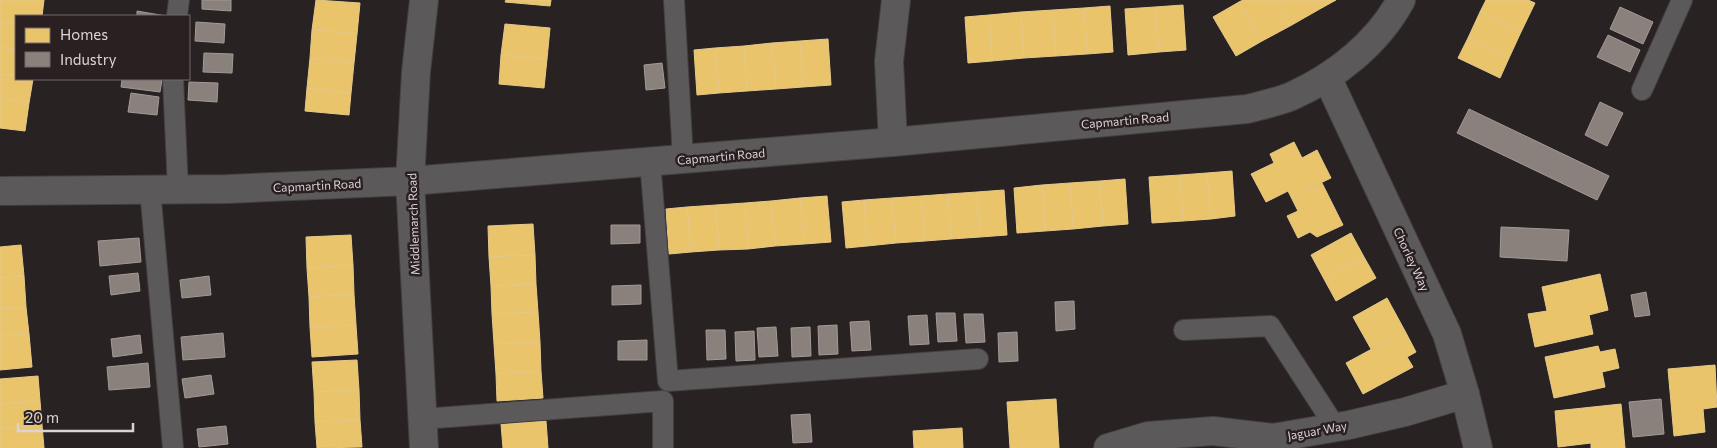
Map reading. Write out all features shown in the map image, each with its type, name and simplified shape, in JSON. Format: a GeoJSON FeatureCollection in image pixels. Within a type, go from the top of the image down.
{"type":"FeatureCollection","features":[{"type":"Feature","properties":{"kind":"street","name":"Middlemarch Road"},"geometry":{"type":"LineString","coordinates":[[424,0],[416,72],[410,181],[424,448]]}},
{"type":"Feature","properties":{"kind":"street"},"geometry":{"type":"LineString","coordinates":[[893,142],[889,61],[896,0]]}},
{"type":"Feature","properties":{"kind":"street","name":"Capmartin Road"},"geometry":{"type":"LineString","coordinates":[[0,191],[227,189],[410,181],[893,142],[1247,109],[1290,96],[1327,77],[1366,46],[1392,18],[1401,0]]}},
{"type":"Feature","properties":{"kind":"street","name":"Chorley Way"},"geometry":{"type":"LineString","coordinates":[[1327,77],[1447,334],[1465,394],[1478,448]]}},
{"type":"Feature","properties":{"kind":"street","name":"Jaguar Way"},"geometry":{"type":"LineString","coordinates":[[1108,448],[1148,436],[1213,431],[1273,438],[1336,428],[1405,412],[1465,394]]}},
{"type":"Feature","properties":{"kind":"lane"},"geometry":{"type":"LineString","coordinates":[[177,15],[179,0]]}},
{"type":"Feature","properties":{"kind":"lane"},"geometry":{"type":"LineString","coordinates":[[674,0],[683,159]]}},
{"type":"Feature","properties":{"kind":"lane"},"geometry":{"type":"LineString","coordinates":[[1642,90],[1682,0]]}},
{"type":"Feature","properties":{"kind":"lane"},"geometry":{"type":"LineString","coordinates":[[173,80],[178,189]]}},
{"type":"Feature","properties":{"kind":"lane"},"geometry":{"type":"LineString","coordinates":[[650,162],[668,381],[978,359]]}},
{"type":"Feature","properties":{"kind":"lane"},"geometry":{"type":"LineString","coordinates":[[150,189],[173,448]]}},
{"type":"Feature","properties":{"kind":"lane"},"geometry":{"type":"LineString","coordinates":[[1184,330],[1270,326],[1336,428]]}},
{"type":"Feature","properties":{"kind":"lane"},"geometry":{"type":"LineString","coordinates":[[422,419],[663,401],[663,448]]}},
{"type":"Feature","properties":{"kind":"building: Homes"},"geometry":{"type":"Polygon","coordinates":[[[0,0],[44,0],[42,15],[15,15],[15,24],[0,22],[0,0]]]}},
{"type":"Feature","properties":{"kind":"building: Homes"},"geometry":{"type":"Polygon","coordinates":[[[316,0],[360,3],[357,34],[312,30],[316,0]]]}},
{"type":"Feature","properties":{"kind":"building: Homes"},"geometry":{"type":"Polygon","coordinates":[[[506,0],[551,0],[550,6],[505,2],[506,0]]]}},
{"type":"Feature","properties":{"kind":"building: Homes"},"geometry":{"type":"Polygon","coordinates":[[[1243,0],[1276,0],[1290,26],[1262,41],[1239,2],[1243,0]]]}},
{"type":"Feature","properties":{"kind":"building: Homes"},"geometry":{"type":"Polygon","coordinates":[[[1276,0],[1312,0],[1318,10],[1290,26],[1276,0]]]}},
{"type":"Feature","properties":{"kind":"building: Homes"},"geometry":{"type":"Polygon","coordinates":[[[1312,0],[1336,0],[1318,10],[1312,0]]]}},
{"type":"Feature","properties":{"kind":"building: Homes"},"geometry":{"type":"Polygon","coordinates":[[[1486,0],[1528,0],[1535,3],[1521,32],[1480,12],[1486,0]]]}},
{"type":"Feature","properties":{"kind":"building: Homes"},"geometry":{"type":"Polygon","coordinates":[[[1239,2],[1262,41],[1236,56],[1213,17],[1239,2]]]}},
{"type":"Feature","properties":{"kind":"building: Homes"},"geometry":{"type":"Polygon","coordinates":[[[1183,5],[1186,50],[1159,52],[1155,7],[1183,5]]]}},
{"type":"Feature","properties":{"kind":"building: Homes"},"geometry":{"type":"Polygon","coordinates":[[[1110,6],[1113,52],[1087,54],[1084,8],[1110,6]]]}},
{"type":"Feature","properties":{"kind":"building: Homes"},"geometry":{"type":"Polygon","coordinates":[[[1155,7],[1159,52],[1128,55],[1125,9],[1155,7]]]}},
{"type":"Feature","properties":{"kind":"building: Homes"},"geometry":{"type":"Polygon","coordinates":[[[1084,8],[1087,54],[1056,56],[1053,10],[1084,8]]]}},
{"type":"Feature","properties":{"kind":"building: Homes"},"geometry":{"type":"Polygon","coordinates":[[[1053,10],[1056,56],[1024,58],[1021,12],[1053,10]]]}},
{"type":"Feature","properties":{"kind":"building: Homes"},"geometry":{"type":"Polygon","coordinates":[[[1021,12],[1024,58],[992,61],[989,15],[1021,12]]]}},
{"type":"Feature","properties":{"kind":"building: Homes"},"geometry":{"type":"Polygon","coordinates":[[[1480,12],[1521,32],[1509,58],[1468,38],[1480,12]]]}},
{"type":"Feature","properties":{"kind":"building: Homes"},"geometry":{"type":"Polygon","coordinates":[[[989,15],[992,61],[968,63],[965,17],[989,15]]]}},
{"type":"Feature","properties":{"kind":"building: Homes"},"geometry":{"type":"Polygon","coordinates":[[[0,22],[15,24],[15,49],[0,47],[0,22]]]}},
{"type":"Feature","properties":{"kind":"building: Homes"},"geometry":{"type":"Polygon","coordinates":[[[505,24],[550,28],[547,59],[501,55],[505,24]]]}},
{"type":"Feature","properties":{"kind":"building: Homes"},"geometry":{"type":"Polygon","coordinates":[[[312,30],[357,34],[354,63],[310,58],[312,30]]]}},
{"type":"Feature","properties":{"kind":"building: Homes"},"geometry":{"type":"Polygon","coordinates":[[[1468,38],[1509,58],[1500,78],[1458,58],[1468,38]]]}},
{"type":"Feature","properties":{"kind":"building: Homes"},"geometry":{"type":"Polygon","coordinates":[[[828,39],[831,85],[803,87],[800,41],[828,39]]]}},
{"type":"Feature","properties":{"kind":"building: Homes"},"geometry":{"type":"Polygon","coordinates":[[[800,41],[803,87],[776,89],[772,43],[800,41]]]}},
{"type":"Feature","properties":{"kind":"building: Homes"},"geometry":{"type":"Polygon","coordinates":[[[772,43],[776,89],[747,91],[744,46],[772,43]]]}},
{"type":"Feature","properties":{"kind":"building: Homes"},"geometry":{"type":"Polygon","coordinates":[[[744,46],[747,91],[719,93],[715,48],[744,46]]]}},
{"type":"Feature","properties":{"kind":"building: Homes"},"geometry":{"type":"Polygon","coordinates":[[[0,47],[15,49],[15,76],[0,74],[0,47]]]}},
{"type":"Feature","properties":{"kind":"building: Homes"},"geometry":{"type":"Polygon","coordinates":[[[715,48],[719,93],[697,95],[694,50],[715,48]]]}},
{"type":"Feature","properties":{"kind":"building: Homes"},"geometry":{"type":"Polygon","coordinates":[[[501,55],[547,59],[544,88],[499,84],[501,55]]]}},
{"type":"Feature","properties":{"kind":"building: Homes"},"geometry":{"type":"Polygon","coordinates":[[[310,58],[354,63],[351,93],[307,88],[310,58]]]}},
{"type":"Feature","properties":{"kind":"building: Homes"},"geometry":{"type":"Polygon","coordinates":[[[0,74],[15,76],[15,80],[33,80],[29,103],[0,98],[0,74]]]}},
{"type":"Feature","properties":{"kind":"building: Homes"},"geometry":{"type":"Polygon","coordinates":[[[307,88],[351,93],[349,115],[305,111],[307,88]]]}},
{"type":"Feature","properties":{"kind":"building: Homes"},"geometry":{"type":"Polygon","coordinates":[[[0,98],[29,103],[25,131],[0,128],[0,98]]]}},
{"type":"Feature","properties":{"kind":"building: Homes"},"geometry":{"type":"Polygon","coordinates":[[[1294,142],[1302,158],[1317,150],[1331,178],[1291,197],[1288,191],[1266,202],[1251,174],[1274,163],[1270,154],[1294,142]]]}},
{"type":"Feature","properties":{"kind":"building: Homes"},"geometry":{"type":"Polygon","coordinates":[[[1232,171],[1235,216],[1211,219],[1207,173],[1232,171]]]}},
{"type":"Feature","properties":{"kind":"building: Homes"},"geometry":{"type":"Polygon","coordinates":[[[1207,173],[1211,219],[1183,221],[1180,175],[1207,173]]]}},
{"type":"Feature","properties":{"kind":"building: Homes"},"geometry":{"type":"Polygon","coordinates":[[[1180,175],[1183,221],[1152,223],[1149,177],[1180,175]]]}},
{"type":"Feature","properties":{"kind":"building: Homes"},"geometry":{"type":"Polygon","coordinates":[[[1125,179],[1128,224],[1103,226],[1100,181],[1125,179]]]}},
{"type":"Feature","properties":{"kind":"building: Homes"},"geometry":{"type":"Polygon","coordinates":[[[1100,181],[1103,226],[1073,229],[1070,183],[1100,181]]]}},
{"type":"Feature","properties":{"kind":"building: Homes"},"geometry":{"type":"Polygon","coordinates":[[[1070,183],[1073,229],[1045,231],[1042,185],[1070,183]]]}},
{"type":"Feature","properties":{"kind":"building: Homes"},"geometry":{"type":"Polygon","coordinates":[[[1322,183],[1343,225],[1317,237],[1310,232],[1298,238],[1287,216],[1298,211],[1291,197],[1322,183]]]}},
{"type":"Feature","properties":{"kind":"building: Homes"},"geometry":{"type":"Polygon","coordinates":[[[1042,185],[1045,231],[1017,233],[1014,188],[1042,185]]]}},
{"type":"Feature","properties":{"kind":"building: Homes"},"geometry":{"type":"Polygon","coordinates":[[[1004,190],[1007,235],[980,237],[977,192],[1004,190]]]}},
{"type":"Feature","properties":{"kind":"building: Homes"},"geometry":{"type":"Polygon","coordinates":[[[977,192],[980,237],[951,239],[948,194],[977,192]]]}},
{"type":"Feature","properties":{"kind":"building: Homes"},"geometry":{"type":"Polygon","coordinates":[[[948,194],[951,239],[925,241],[921,196],[948,194]]]}},
{"type":"Feature","properties":{"kind":"building: Homes"},"geometry":{"type":"Polygon","coordinates":[[[827,196],[831,242],[804,244],[800,198],[827,196]]]}},
{"type":"Feature","properties":{"kind":"building: Homes"},"geometry":{"type":"Polygon","coordinates":[[[921,196],[925,241],[896,243],[892,198],[921,196]]]}},
{"type":"Feature","properties":{"kind":"building: Homes"},"geometry":{"type":"Polygon","coordinates":[[[800,198],[804,244],[775,246],[771,201],[800,198]]]}},
{"type":"Feature","properties":{"kind":"building: Homes"},"geometry":{"type":"Polygon","coordinates":[[[892,198],[896,243],[867,246],[864,200],[892,198]]]}},
{"type":"Feature","properties":{"kind":"building: Homes"},"geometry":{"type":"Polygon","coordinates":[[[864,200],[867,246],[846,248],[842,202],[864,200]]]}},
{"type":"Feature","properties":{"kind":"building: Homes"},"geometry":{"type":"Polygon","coordinates":[[[771,201],[775,246],[748,249],[745,203],[771,201]]]}},
{"type":"Feature","properties":{"kind":"building: Homes"},"geometry":{"type":"Polygon","coordinates":[[[745,203],[748,249],[719,250],[716,205],[745,203]]]}},
{"type":"Feature","properties":{"kind":"building: Homes"},"geometry":{"type":"Polygon","coordinates":[[[716,205],[719,250],[691,252],[687,207],[716,205]]]}},
{"type":"Feature","properties":{"kind":"building: Homes"},"geometry":{"type":"Polygon","coordinates":[[[687,207],[691,252],[669,254],[666,209],[687,207]]]}},
{"type":"Feature","properties":{"kind":"building: Homes"},"geometry":{"type":"Polygon","coordinates":[[[533,224],[535,255],[489,257],[488,226],[533,224]]]}},
{"type":"Feature","properties":{"kind":"building: Homes"},"geometry":{"type":"Polygon","coordinates":[[[1351,233],[1364,257],[1324,279],[1311,255],[1351,233]]]}},
{"type":"Feature","properties":{"kind":"building: Homes"},"geometry":{"type":"Polygon","coordinates":[[[351,235],[353,265],[307,268],[306,237],[351,235]]]}},
{"type":"Feature","properties":{"kind":"building: Homes"},"geometry":{"type":"Polygon","coordinates":[[[21,245],[24,276],[0,278],[0,247],[21,245]]]}},
{"type":"Feature","properties":{"kind":"building: Homes"},"geometry":{"type":"Polygon","coordinates":[[[535,255],[536,284],[491,286],[489,257],[535,255]]]}},
{"type":"Feature","properties":{"kind":"building: Homes"},"geometry":{"type":"Polygon","coordinates":[[[1364,257],[1376,278],[1336,301],[1324,279],[1364,257]]]}},
{"type":"Feature","properties":{"kind":"building: Homes"},"geometry":{"type":"Polygon","coordinates":[[[353,265],[354,294],[309,297],[307,268],[353,265]]]}},
{"type":"Feature","properties":{"kind":"building: Homes"},"geometry":{"type":"Polygon","coordinates":[[[1600,274],[1608,310],[1589,315],[1593,334],[1535,347],[1528,314],[1547,311],[1542,287],[1600,274]]]}},
{"type":"Feature","properties":{"kind":"building: Homes"},"geometry":{"type":"Polygon","coordinates":[[[24,276],[26,307],[0,309],[0,278],[24,276]]]}},
{"type":"Feature","properties":{"kind":"building: Homes"},"geometry":{"type":"Polygon","coordinates":[[[536,284],[538,312],[492,314],[491,286],[536,284]]]}},
{"type":"Feature","properties":{"kind":"building: Homes"},"geometry":{"type":"Polygon","coordinates":[[[354,294],[356,325],[310,327],[309,297],[354,294]]]}},
{"type":"Feature","properties":{"kind":"building: Homes"},"geometry":{"type":"Polygon","coordinates":[[[1387,298],[1405,331],[1371,349],[1353,317],[1387,298]]]}},
{"type":"Feature","properties":{"kind":"building: Homes"},"geometry":{"type":"Polygon","coordinates":[[[26,307],[29,334],[0,336],[0,309],[26,307]]]}},
{"type":"Feature","properties":{"kind":"building: Homes"},"geometry":{"type":"Polygon","coordinates":[[[538,312],[540,342],[494,344],[492,314],[538,312]]]}},
{"type":"Feature","properties":{"kind":"building: Homes"},"geometry":{"type":"Polygon","coordinates":[[[356,325],[358,354],[312,357],[310,327],[356,325]]]}},
{"type":"Feature","properties":{"kind":"building: Homes"},"geometry":{"type":"Polygon","coordinates":[[[1405,331],[1416,352],[1407,357],[1413,367],[1363,394],[1346,363],[1405,331]]]}},
{"type":"Feature","properties":{"kind":"building: Homes"},"geometry":{"type":"Polygon","coordinates":[[[29,334],[32,367],[0,370],[0,336],[29,334]]]}},
{"type":"Feature","properties":{"kind":"building: Homes"},"geometry":{"type":"Polygon","coordinates":[[[540,342],[541,371],[496,374],[494,344],[540,342]]]}},
{"type":"Feature","properties":{"kind":"building: Homes"},"geometry":{"type":"Polygon","coordinates":[[[1598,346],[1600,352],[1615,349],[1619,368],[1602,372],[1605,387],[1554,398],[1545,357],[1598,346]]]}},
{"type":"Feature","properties":{"kind":"building: Homes"},"geometry":{"type":"Polygon","coordinates":[[[357,360],[359,390],[314,392],[312,362],[357,360]]]}},
{"type":"Feature","properties":{"kind":"building: Homes"},"geometry":{"type":"Polygon","coordinates":[[[1715,365],[1717,407],[1703,409],[1705,432],[1674,436],[1668,369],[1715,365]]]}},
{"type":"Feature","properties":{"kind":"building: Homes"},"geometry":{"type":"Polygon","coordinates":[[[541,371],[543,398],[497,401],[496,374],[541,371]]]}},
{"type":"Feature","properties":{"kind":"building: Homes"},"geometry":{"type":"Polygon","coordinates":[[[38,376],[40,401],[0,404],[0,379],[38,376]]]}},
{"type":"Feature","properties":{"kind":"building: Homes"},"geometry":{"type":"Polygon","coordinates":[[[359,390],[360,420],[315,422],[314,392],[359,390]]]}},
{"type":"Feature","properties":{"kind":"building: Homes"},"geometry":{"type":"Polygon","coordinates":[[[1056,399],[1059,448],[1010,448],[1007,402],[1056,399]]]}},
{"type":"Feature","properties":{"kind":"building: Homes"},"geometry":{"type":"Polygon","coordinates":[[[40,401],[42,425],[0,429],[0,404],[40,401]]]}},
{"type":"Feature","properties":{"kind":"building: Homes"},"geometry":{"type":"Polygon","coordinates":[[[1621,404],[1625,448],[1591,448],[1591,443],[1558,447],[1555,411],[1621,404]]]}},
{"type":"Feature","properties":{"kind":"building: Homes"},"geometry":{"type":"Polygon","coordinates":[[[360,420],[362,447],[317,448],[315,422],[360,420]]]}},
{"type":"Feature","properties":{"kind":"building: Homes"},"geometry":{"type":"Polygon","coordinates":[[[546,421],[548,448],[503,448],[501,424],[546,421]]]}},
{"type":"Feature","properties":{"kind":"building: Homes"},"geometry":{"type":"Polygon","coordinates":[[[42,425],[44,448],[0,448],[0,429],[42,425]]]}},
{"type":"Feature","properties":{"kind":"building: Homes"},"geometry":{"type":"Polygon","coordinates":[[[962,428],[963,448],[914,448],[913,431],[962,428]]]}},
{"type":"Feature","properties":{"kind":"building: Industry"},"geometry":{"type":"Polygon","coordinates":[[[202,0],[231,0],[231,11],[202,9],[202,0]]]}},
{"type":"Feature","properties":{"kind":"building: Industry"},"geometry":{"type":"Polygon","coordinates":[[[1620,7],[1653,22],[1643,44],[1610,29],[1620,7]]]}},
{"type":"Feature","properties":{"kind":"building: Industry"},"geometry":{"type":"Polygon","coordinates":[[[137,11],[160,15],[137,15],[137,11]]]}},
{"type":"Feature","properties":{"kind":"building: Industry"},"geometry":{"type":"Polygon","coordinates":[[[196,22],[225,24],[224,43],[195,41],[196,22]]]}},
{"type":"Feature","properties":{"kind":"building: Industry"},"geometry":{"type":"Polygon","coordinates":[[[1608,35],[1640,50],[1630,72],[1597,57],[1608,35]]]}},
{"type":"Feature","properties":{"kind":"building: Industry"},"geometry":{"type":"Polygon","coordinates":[[[204,53],[233,54],[232,73],[203,72],[204,53]]]}},
{"type":"Feature","properties":{"kind":"building: Industry"},"geometry":{"type":"Polygon","coordinates":[[[662,63],[665,88],[646,90],[644,65],[662,63]]]}},
{"type":"Feature","properties":{"kind":"building: Industry"},"geometry":{"type":"Polygon","coordinates":[[[122,80],[162,80],[160,92],[121,87],[122,80]]]}},
{"type":"Feature","properties":{"kind":"building: Industry"},"geometry":{"type":"Polygon","coordinates":[[[189,82],[218,83],[217,102],[188,100],[189,82]]]}},
{"type":"Feature","properties":{"kind":"building: Industry"},"geometry":{"type":"Polygon","coordinates":[[[131,93],[159,97],[157,115],[128,112],[131,93]]]}},
{"type":"Feature","properties":{"kind":"building: Industry"},"geometry":{"type":"Polygon","coordinates":[[[1600,102],[1623,113],[1607,146],[1585,135],[1600,102]]]}},
{"type":"Feature","properties":{"kind":"building: Industry"},"geometry":{"type":"Polygon","coordinates":[[[1469,109],[1609,176],[1597,200],[1457,133],[1469,109]]]}},
{"type":"Feature","properties":{"kind":"building: Industry"},"geometry":{"type":"Polygon","coordinates":[[[611,225],[640,225],[640,243],[611,244],[611,225]]]}},
{"type":"Feature","properties":{"kind":"building: Industry"},"geometry":{"type":"Polygon","coordinates":[[[1501,227],[1569,230],[1567,261],[1500,257],[1501,227]]]}},
{"type":"Feature","properties":{"kind":"building: Industry"},"geometry":{"type":"Polygon","coordinates":[[[139,238],[141,262],[100,266],[98,241],[139,238]]]}},
{"type":"Feature","properties":{"kind":"building: Industry"},"geometry":{"type":"Polygon","coordinates":[[[138,273],[140,291],[111,295],[109,276],[138,273]]]}},
{"type":"Feature","properties":{"kind":"building: Industry"},"geometry":{"type":"Polygon","coordinates":[[[209,276],[211,295],[182,298],[180,280],[209,276]]]}},
{"type":"Feature","properties":{"kind":"building: Industry"},"geometry":{"type":"Polygon","coordinates":[[[641,285],[641,304],[612,305],[612,286],[641,285]]]}},
{"type":"Feature","properties":{"kind":"building: Industry"},"geometry":{"type":"Polygon","coordinates":[[[1646,292],[1650,315],[1635,317],[1631,295],[1646,292]]]}},
{"type":"Feature","properties":{"kind":"building: Industry"},"geometry":{"type":"Polygon","coordinates":[[[1074,301],[1075,329],[1056,331],[1055,302],[1074,301]]]}},
{"type":"Feature","properties":{"kind":"building: Industry"},"geometry":{"type":"Polygon","coordinates":[[[936,313],[955,313],[957,341],[938,342],[936,313]]]}},
{"type":"Feature","properties":{"kind":"building: Industry"},"geometry":{"type":"Polygon","coordinates":[[[964,314],[983,314],[985,342],[966,343],[964,314]]]}},
{"type":"Feature","properties":{"kind":"building: Industry"},"geometry":{"type":"Polygon","coordinates":[[[927,315],[929,344],[910,345],[908,316],[927,315]]]}},
{"type":"Feature","properties":{"kind":"building: Industry"},"geometry":{"type":"Polygon","coordinates":[[[869,321],[871,350],[852,351],[850,322],[869,321]]]}},
{"type":"Feature","properties":{"kind":"building: Industry"},"geometry":{"type":"Polygon","coordinates":[[[837,325],[838,354],[819,355],[818,326],[837,325]]]}},
{"type":"Feature","properties":{"kind":"building: Industry"},"geometry":{"type":"Polygon","coordinates":[[[776,327],[778,356],[759,357],[757,328],[776,327]]]}},
{"type":"Feature","properties":{"kind":"building: Industry"},"geometry":{"type":"Polygon","coordinates":[[[810,327],[811,356],[792,357],[791,328],[810,327]]]}},
{"type":"Feature","properties":{"kind":"building: Industry"},"geometry":{"type":"Polygon","coordinates":[[[706,330],[725,330],[726,359],[707,360],[706,330]]]}},
{"type":"Feature","properties":{"kind":"building: Industry"},"geometry":{"type":"Polygon","coordinates":[[[754,331],[755,360],[736,361],[735,332],[754,331]]]}},
{"type":"Feature","properties":{"kind":"building: Industry"},"geometry":{"type":"Polygon","coordinates":[[[1017,332],[1018,361],[999,362],[998,333],[1017,332]]]}},
{"type":"Feature","properties":{"kind":"building: Industry"},"geometry":{"type":"Polygon","coordinates":[[[223,333],[225,357],[183,360],[181,337],[223,333]]]}},
{"type":"Feature","properties":{"kind":"building: Industry"},"geometry":{"type":"Polygon","coordinates":[[[140,335],[142,353],[113,357],[111,339],[140,335]]]}},
{"type":"Feature","properties":{"kind":"building: Industry"},"geometry":{"type":"Polygon","coordinates":[[[647,340],[647,360],[618,360],[618,341],[647,340]]]}},
{"type":"Feature","properties":{"kind":"building: Industry"},"geometry":{"type":"Polygon","coordinates":[[[148,363],[150,387],[109,390],[107,367],[148,363]]]}},
{"type":"Feature","properties":{"kind":"building: Industry"},"geometry":{"type":"Polygon","coordinates":[[[211,375],[214,394],[185,398],[182,379],[211,375]]]}},
{"type":"Feature","properties":{"kind":"building: Industry"},"geometry":{"type":"Polygon","coordinates":[[[1661,399],[1664,434],[1633,437],[1629,402],[1661,399]]]}},
{"type":"Feature","properties":{"kind":"building: Industry"},"geometry":{"type":"Polygon","coordinates":[[[810,414],[812,442],[793,443],[791,415],[810,414]]]}},
{"type":"Feature","properties":{"kind":"building: Industry"},"geometry":{"type":"Polygon","coordinates":[[[226,426],[228,444],[199,447],[197,429],[226,426]]]}}]}
